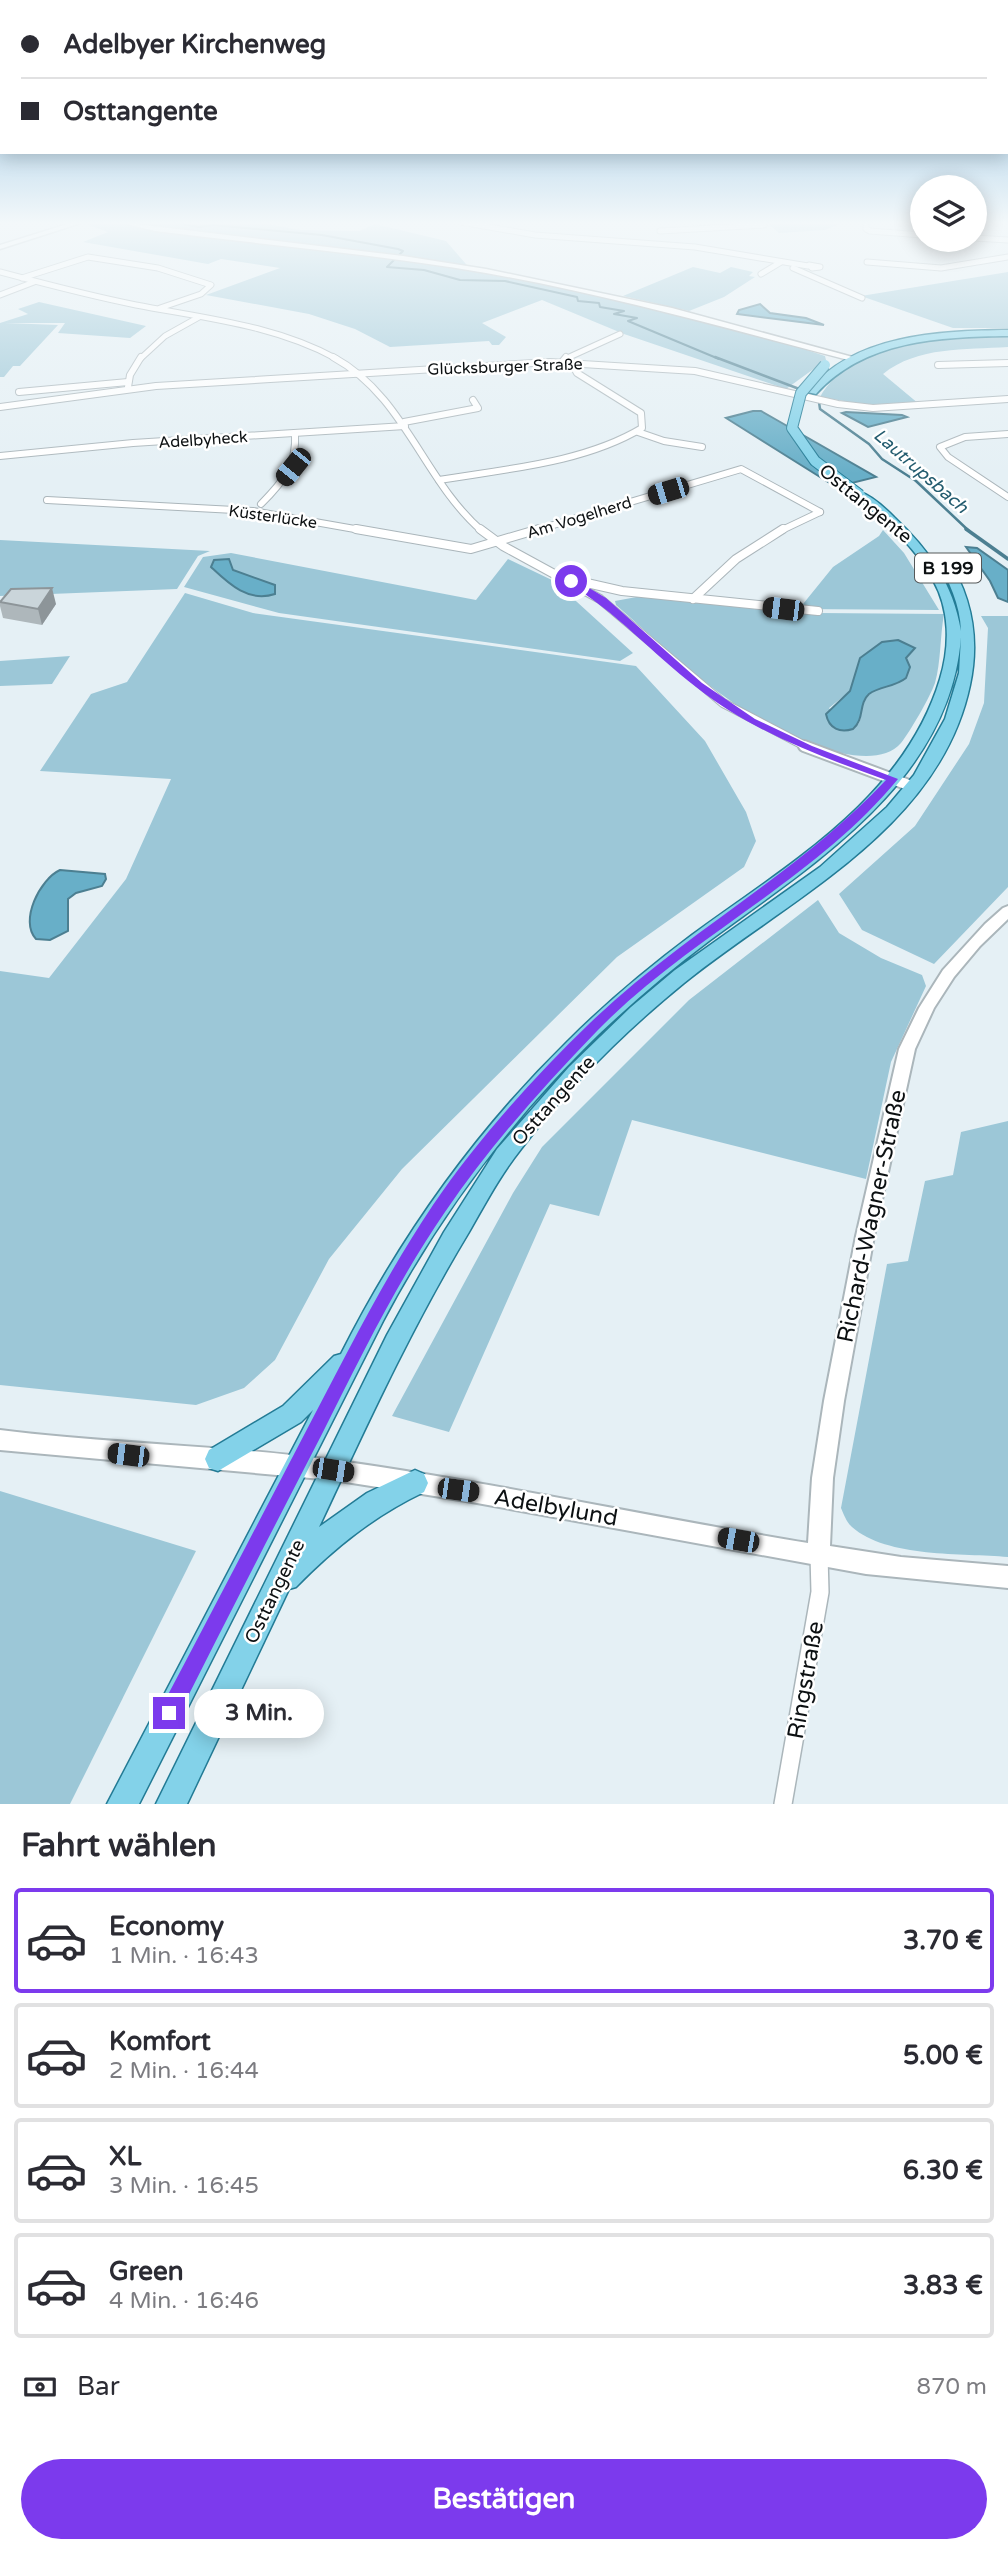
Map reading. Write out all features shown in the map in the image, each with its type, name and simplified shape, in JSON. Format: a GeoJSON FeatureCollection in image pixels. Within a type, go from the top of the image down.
{"type":"FeatureCollection","features":[{"type":"Feature","properties":{"kind":"main road"},"geometry":{"type":"LineString","coordinates":[[656,306],[856,359]]}},
{"type":"Feature","properties":{"kind":"main road","name":"B 199"},"geometry":{"type":"LineString","coordinates":[[843,355],[873,343],[912,335],[1008,332]]}},
{"type":"Feature","properties":{"kind":"main road","name":"B 199"},"geometry":{"type":"LineString","coordinates":[[856,359],[875,351],[924,339],[1008,332]]}},
{"type":"Feature","properties":{"kind":"main road","name":"Osttangente"},"geometry":{"type":"LineString","coordinates":[[170,1804],[414,1305],[465,1217],[515,1140],[611,1036],[678,978],[823,872],[878,824],[914,787],[943,741],[957,704],[968,650],[964,602],[946,564],[911,525],[815,461],[792,428],[797,399],[812,377],[825,365],[843,355]]}},
{"type":"Feature","properties":{"kind":"main road","name":"Osttangente"},"geometry":{"type":"LineString","coordinates":[[122,1804],[387,1291],[440,1207],[497,1132],[594,1026],[663,967],[807,860],[860,815],[893,779],[923,736],[941,701],[953,648],[954,624],[950,601],[934,565],[915,541],[825,459],[803,430],[802,415],[812,392],[837,368],[856,359]]}},
{"type":"Feature","properties":{"kind":"main road"},"geometry":{"type":"LineString","coordinates":[[218,1459],[292,1414],[357,1348]]}},
{"type":"Feature","properties":{"kind":"main road"},"geometry":{"type":"LineString","coordinates":[[274,1590],[337,1527],[382,1498],[415,1483]]}},
{"type":"Feature","properties":{"kind":"street"},"geometry":{"type":"LineString","coordinates":[[145,306],[284,335],[322,351],[359,373],[389,401],[439,480],[472,522],[497,542],[603,600],[699,685],[752,721],[808,748],[914,787]]}},
{"type":"Feature","properties":{"kind":"street"},"geometry":{"type":"LineString","coordinates":[[158,309],[166,306]]}},
{"type":"Feature","properties":{"kind":"street"},"geometry":{"type":"LineString","coordinates":[[129,385],[132,367],[140,358],[171,332],[199,317]]}},
{"type":"Feature","properties":{"kind":"street"},"geometry":{"type":"LineString","coordinates":[[562,362],[567,356],[620,334]]}},
{"type":"Feature","properties":{"kind":"street"},"geometry":{"type":"LineString","coordinates":[[571,362],[577,373],[641,413],[643,423],[638,432]]}},
{"type":"Feature","properties":{"kind":"street","name":"Glücksburger Straße"},"geometry":{"type":"LineString","coordinates":[[19,392],[571,362],[695,371],[838,404],[873,408],[1008,399]]}},
{"type":"Feature","properties":{"kind":"street"},"geometry":{"type":"LineString","coordinates":[[938,365],[1008,363]]}},
{"type":"Feature","properties":{"kind":"street"},"geometry":{"type":"LineString","coordinates":[[15,383],[23,402]]}},
{"type":"Feature","properties":{"kind":"street","name":"Glücksburger Straße"},"geometry":{"type":"LineString","coordinates":[[0,407],[129,385]]}},
{"type":"Feature","properties":{"kind":"street","name":"Adelbyheck"},"geometry":{"type":"LineString","coordinates":[[0,456],[405,424],[473,410],[479,406],[473,400]]}},
{"type":"Feature","properties":{"kind":"street"},"geometry":{"type":"LineString","coordinates":[[439,480],[550,458],[638,432],[664,441],[702,447]]}},
{"type":"Feature","properties":{"kind":"street"},"geometry":{"type":"LineString","coordinates":[[261,504],[293,467],[297,453],[295,433]]}},
{"type":"Feature","properties":{"kind":"street"},"geometry":{"type":"LineString","coordinates":[[1008,434],[965,437],[940,447],[948,457],[1008,497]]}},
{"type":"Feature","properties":{"kind":"street","name":"Am Vogelherd"},"geometry":{"type":"LineString","coordinates":[[497,542],[741,469],[820,512],[791,524],[750,547],[731,560],[693,598]]}},
{"type":"Feature","properties":{"kind":"street","name":"Küsterlücke"},"geometry":{"type":"LineString","coordinates":[[47,500],[254,511],[460,548],[478,548],[497,542]]}},
{"type":"Feature","properties":{"kind":"street"},"geometry":{"type":"LineString","coordinates":[[571,581],[622,591],[818,611]]}},
{"type":"Feature","properties":{"kind":"street"},"geometry":{"type":"LineString","coordinates":[[603,600],[622,591]]}},
{"type":"Feature","properties":{"kind":"street","name":"Richard-Wagner-Straße"},"geometry":{"type":"LineString","coordinates":[[819,1555],[818,1511],[822,1466],[855,1287],[907,1049],[935,990],[958,960],[1008,911]]}},
{"type":"Feature","properties":{"kind":"street","name":"Adelbylund"},"geometry":{"type":"LineString","coordinates":[[0,1440],[128,1455],[218,1459],[333,1470],[869,1563],[1008,1577]]}},
{"type":"Feature","properties":{"kind":"street","name":"Ringstraße"},"geometry":{"type":"LineString","coordinates":[[783,1804],[820,1592],[819,1555]]}},
{"type":"Feature","properties":{"kind":"shaded area"},"geometry":{"type":"Polygon","coordinates":[[[26,306],[58,306],[146,326],[130,338],[58,333],[65,323],[5,323],[58,325],[20,366],[13,366],[4,377],[0,377],[0,323],[28,314],[18,309],[26,306]]]}},
{"type":"Feature","properties":{"kind":"shaded area"},"geometry":{"type":"Polygon","coordinates":[[[267,306],[526,306],[482,323],[506,337],[499,345],[492,345],[489,341],[390,347],[355,329],[309,314],[267,306]]]}},
{"type":"Feature","properties":{"kind":"shaded area"},"geometry":{"type":"Polygon","coordinates":[[[557,306],[644,306],[774,339],[825,356],[826,360],[786,389],[624,334],[557,306]]]}},
{"type":"Feature","properties":{"kind":"shaded area"},"geometry":{"type":"Polygon","coordinates":[[[668,306],[701,306],[689,311],[668,306]]]}},
{"type":"Feature","properties":{"kind":"shaded area"},"geometry":{"type":"Polygon","coordinates":[[[762,306],[770,313],[806,318],[824,325],[737,314],[739,310],[762,306]]]}},
{"type":"Feature","properties":{"kind":"shaded area"},"geometry":{"type":"Polygon","coordinates":[[[890,306],[1008,306],[1008,328],[953,328],[890,306]]]}},
{"type":"Feature","properties":{"kind":"shaded area"},"geometry":{"type":"Polygon","coordinates":[[[1008,335],[1008,347],[959,349],[927,354],[911,358],[883,374],[919,404],[862,404],[820,397],[836,377],[855,362],[879,352],[930,340],[1008,335]]]}},
{"type":"Feature","properties":{"kind":"shaded area"},"geometry":{"type":"Polygon","coordinates":[[[761,411],[876,477],[836,487],[726,418],[761,411]]]}},
{"type":"Feature","properties":{"kind":"shaded area"},"geometry":{"type":"Polygon","coordinates":[[[842,413],[907,417],[868,427],[842,413]]]}},
{"type":"Feature","properties":{"kind":"shaded area"},"geometry":{"type":"Polygon","coordinates":[[[883,530],[904,553],[939,610],[799,609],[833,567],[879,536],[883,530]]]}},
{"type":"Feature","properties":{"kind":"shaded area"},"geometry":{"type":"Polygon","coordinates":[[[0,540],[210,551],[198,556],[177,589],[0,596],[0,540]]]}},
{"type":"Feature","properties":{"kind":"shaded area"},"geometry":{"type":"Polygon","coordinates":[[[966,547],[977,548],[1008,570],[1008,602],[998,598],[990,581],[966,547]]]}},
{"type":"Feature","properties":{"kind":"shaded area"},"geometry":{"type":"Polygon","coordinates":[[[231,553],[476,600],[508,559],[554,581],[633,653],[620,661],[279,613],[184,587],[203,557],[231,553]]]}},
{"type":"Feature","properties":{"kind":"shaded area"},"geometry":{"type":"Polygon","coordinates":[[[229,559],[233,570],[275,585],[275,594],[247,594],[211,567],[214,560],[229,559]]]}},
{"type":"Feature","properties":{"kind":"shaded area"},"geometry":{"type":"Polygon","coordinates":[[[185,593],[253,613],[636,666],[705,741],[746,812],[756,841],[744,867],[617,957],[402,1169],[329,1259],[275,1360],[244,1388],[196,1405],[0,1385],[0,971],[49,978],[126,879],[171,779],[40,771],[91,694],[127,682],[185,593]]]}},
{"type":"Feature","properties":{"kind":"shaded area"},"geometry":{"type":"Polygon","coordinates":[[[642,596],[818,613],[944,614],[935,683],[920,714],[901,743],[886,753],[866,756],[842,753],[792,736],[735,704],[674,656],[616,605],[615,601],[642,596]],[[889,641],[860,658],[850,691],[829,708],[845,731],[857,725],[862,706],[870,694],[899,683],[906,658],[912,652],[889,641]]]}},
{"type":"Feature","properties":{"kind":"shaded area"},"geometry":{"type":"Polygon","coordinates":[[[981,616],[1008,616],[1008,887],[934,964],[862,930],[839,894],[915,826],[969,744],[984,703],[988,628],[981,616]]]}},
{"type":"Feature","properties":{"kind":"shaded area"},"geometry":{"type":"Polygon","coordinates":[[[898,640],[915,648],[906,658],[910,667],[906,678],[869,694],[859,721],[853,729],[840,730],[832,726],[826,714],[850,691],[860,658],[882,642],[898,640]]]}},
{"type":"Feature","properties":{"kind":"shaded area"},"geometry":{"type":"Polygon","coordinates":[[[70,656],[52,684],[0,686],[0,661],[70,656]]]}},
{"type":"Feature","properties":{"kind":"shaded area"},"geometry":{"type":"Polygon","coordinates":[[[60,870],[105,874],[106,879],[102,886],[76,893],[68,899],[68,931],[50,940],[36,939],[30,922],[34,901],[45,882],[60,870]]]}},
{"type":"Feature","properties":{"kind":"shaded area"},"geometry":{"type":"Polygon","coordinates":[[[818,900],[839,933],[881,958],[922,975],[926,986],[891,1062],[866,1179],[632,1120],[599,1216],[550,1204],[449,1432],[392,1416],[513,1193],[542,1147],[689,1000],[818,900]]]}},
{"type":"Feature","properties":{"kind":"shaded area"},"geometry":{"type":"Polygon","coordinates":[[[1008,1121],[1008,1557],[926,1552],[885,1544],[852,1527],[841,1508],[887,1264],[908,1261],[925,1181],[953,1175],[961,1132],[1008,1121]]]}},
{"type":"Feature","properties":{"kind":"shaded area"},"geometry":{"type":"Polygon","coordinates":[[[0,1491],[196,1551],[70,1804],[0,1804],[0,1491]]]}},
{"type":"Feature","properties":{"kind":"building"},"geometry":{"type":"Polygon","coordinates":[[[52,588],[38,609],[0,602],[11,589],[52,588]]]}},
{"type":"Feature","properties":{"kind":"waterway","name":"Lautrupsbach"},"geometry":{"type":"LineString","coordinates":[[600,306],[624,311],[614,314],[637,318],[628,321],[719,359]]}},
{"type":"Feature","properties":{"kind":"waterway","name":"Lautrupsbach"},"geometry":{"type":"LineString","coordinates":[[715,357],[802,390]]}},
{"type":"Feature","properties":{"kind":"waterway","name":"Lautrupsbach"},"geometry":{"type":"LineString","coordinates":[[819,402],[820,409],[869,444],[882,459],[916,481],[969,531]]}},
{"type":"Feature","properties":{"kind":"waterway","name":"Lautrupsbach"},"geometry":{"type":"LineString","coordinates":[[966,529],[1008,559]]}},
{"type":"Feature","properties":{"kind":"route"},"geometry":{"type":"LineString","coordinates":[[169,1713],[387,1291],[440,1207],[497,1132],[594,1026],[663,967],[807,860],[860,815],[893,779],[808,748],[752,721],[699,685],[603,600],[571,581]]}}]}
